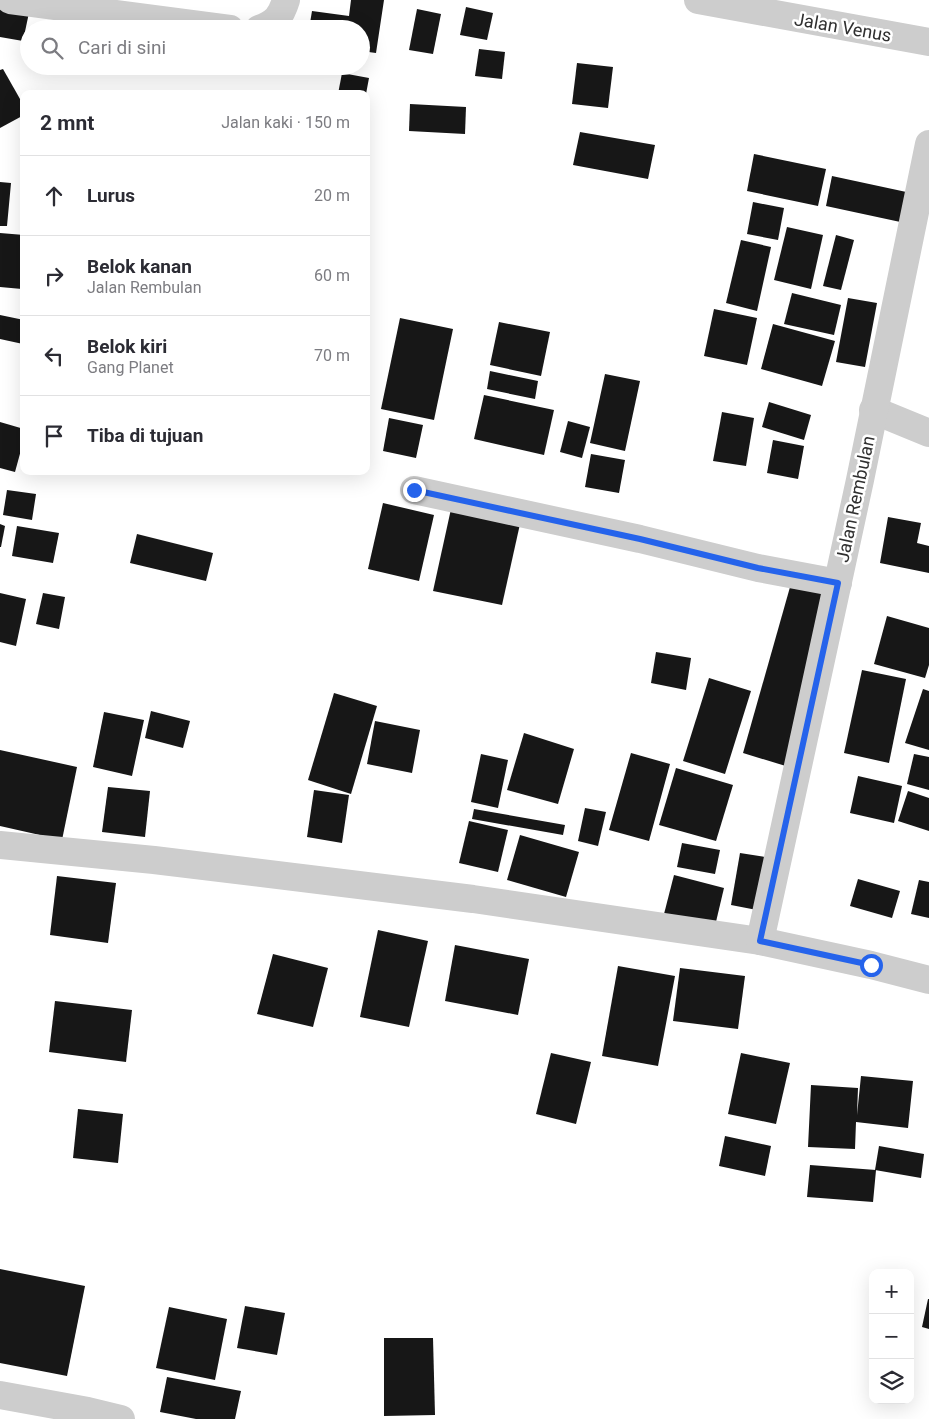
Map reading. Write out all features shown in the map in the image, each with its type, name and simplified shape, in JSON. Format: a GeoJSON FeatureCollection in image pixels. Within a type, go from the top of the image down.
{"type":"FeatureCollection","features":[{"type":"Feature","properties":{"kind":"street"},"geometry":{"type":"LineString","coordinates":[[10,0],[162,20]]}},
{"type":"Feature","properties":{"kind":"street"},"geometry":{"type":"LineString","coordinates":[[276,20],[286,0]]}},
{"type":"Feature","properties":{"kind":"street","name":"Jalan Venus"},"geometry":{"type":"LineString","coordinates":[[698,0],[929,42]]}},
{"type":"Feature","properties":{"kind":"street","name":"Jalan Rembulan"},"geometry":{"type":"LineString","coordinates":[[760,941],[838,583],[929,144]]}},
{"type":"Feature","properties":{"kind":"street"},"geometry":{"type":"LineString","coordinates":[[873,410],[929,433]]}},
{"type":"Feature","properties":{"kind":"street"},"geometry":{"type":"LineString","coordinates":[[414,490],[640,539],[758,568],[838,583]]}},
{"type":"Feature","properties":{"kind":"street"},"geometry":{"type":"LineString","coordinates":[[0,844],[154,860],[473,899],[760,941],[871,965],[929,980]]}},
{"type":"Feature","properties":{"kind":"street"},"geometry":{"type":"LineString","coordinates":[[0,1395],[121,1419]]}},
{"type":"Feature","properties":{"kind":"building"},"geometry":{"type":"Polygon","coordinates":[[[351,0],[384,0],[376,53],[370,52],[370,20],[310,20],[312,11],[349,16],[351,0]]]}},
{"type":"Feature","properties":{"kind":"building"},"geometry":{"type":"Polygon","coordinates":[[[0,1],[30,8],[27,20],[20,20],[20,40],[0,37],[0,1]]]}},
{"type":"Feature","properties":{"kind":"building"},"geometry":{"type":"Polygon","coordinates":[[[466,7],[493,13],[487,40],[460,35],[466,7]]]}},
{"type":"Feature","properties":{"kind":"building"},"geometry":{"type":"Polygon","coordinates":[[[417,9],[441,14],[433,54],[409,50],[417,9]]]}},
{"type":"Feature","properties":{"kind":"building"},"geometry":{"type":"Polygon","coordinates":[[[479,49],[505,52],[502,79],[475,76],[479,49]]]}},
{"type":"Feature","properties":{"kind":"building"},"geometry":{"type":"Polygon","coordinates":[[[577,63],[613,67],[608,108],[572,104],[577,63]]]}},
{"type":"Feature","properties":{"kind":"building"},"geometry":{"type":"Polygon","coordinates":[[[3,69],[20,99],[20,117],[0,128],[0,70],[3,69]]]}},
{"type":"Feature","properties":{"kind":"building"},"geometry":{"type":"Polygon","coordinates":[[[342,75],[369,78],[367,90],[339,90],[342,75]]]}},
{"type":"Feature","properties":{"kind":"building"},"geometry":{"type":"Polygon","coordinates":[[[410,104],[466,107],[465,134],[409,131],[410,104]]]}},
{"type":"Feature","properties":{"kind":"building"},"geometry":{"type":"Polygon","coordinates":[[[580,132],[655,145],[648,179],[573,165],[580,132]]]}},
{"type":"Feature","properties":{"kind":"building"},"geometry":{"type":"Polygon","coordinates":[[[754,154],[826,169],[818,206],[747,191],[754,154]]]}},
{"type":"Feature","properties":{"kind":"building"},"geometry":{"type":"Polygon","coordinates":[[[832,176],[911,193],[905,223],[826,206],[832,176]]]}},
{"type":"Feature","properties":{"kind":"building"},"geometry":{"type":"Polygon","coordinates":[[[0,182],[11,183],[7,226],[0,226],[0,182]]]}},
{"type":"Feature","properties":{"kind":"building"},"geometry":{"type":"Polygon","coordinates":[[[753,202],[784,208],[778,240],[747,234],[753,202]]]}},
{"type":"Feature","properties":{"kind":"building"},"geometry":{"type":"Polygon","coordinates":[[[787,227],[823,235],[811,289],[774,280],[787,227]]]}},
{"type":"Feature","properties":{"kind":"building"},"geometry":{"type":"Polygon","coordinates":[[[0,233],[20,235],[20,289],[0,287],[0,233]]]}},
{"type":"Feature","properties":{"kind":"building"},"geometry":{"type":"Polygon","coordinates":[[[836,235],[854,240],[841,290],[823,286],[836,235]]]}},
{"type":"Feature","properties":{"kind":"building"},"geometry":{"type":"Polygon","coordinates":[[[741,240],[771,247],[757,311],[726,303],[741,240]]]}},
{"type":"Feature","properties":{"kind":"building"},"geometry":{"type":"Polygon","coordinates":[[[792,293],[841,305],[834,335],[784,324],[792,293]]]}},
{"type":"Feature","properties":{"kind":"building"},"geometry":{"type":"Polygon","coordinates":[[[848,298],[877,303],[865,367],[836,362],[848,298]]]}},
{"type":"Feature","properties":{"kind":"building"},"geometry":{"type":"Polygon","coordinates":[[[714,309],[757,318],[747,365],[704,356],[714,309]]]}},
{"type":"Feature","properties":{"kind":"building"},"geometry":{"type":"Polygon","coordinates":[[[0,315],[20,319],[20,343],[0,339],[0,315]]]}},
{"type":"Feature","properties":{"kind":"building"},"geometry":{"type":"Polygon","coordinates":[[[400,318],[453,329],[434,420],[381,409],[400,318]]]}},
{"type":"Feature","properties":{"kind":"building"},"geometry":{"type":"Polygon","coordinates":[[[499,322],[550,332],[541,376],[490,365],[499,322]]]}},
{"type":"Feature","properties":{"kind":"building"},"geometry":{"type":"Polygon","coordinates":[[[773,324],[835,341],[822,386],[761,369],[773,324]]]}},
{"type":"Feature","properties":{"kind":"building"},"geometry":{"type":"Polygon","coordinates":[[[490,371],[538,381],[535,399],[487,389],[490,371]]]}},
{"type":"Feature","properties":{"kind":"building"},"geometry":{"type":"Polygon","coordinates":[[[605,374],[640,381],[625,451],[590,443],[605,374]]]}},
{"type":"Feature","properties":{"kind":"building"},"geometry":{"type":"Polygon","coordinates":[[[484,395],[554,410],[544,455],[474,439],[484,395]]]}},
{"type":"Feature","properties":{"kind":"building"},"geometry":{"type":"Polygon","coordinates":[[[769,402],[811,415],[804,440],[762,427],[769,402]]]}},
{"type":"Feature","properties":{"kind":"building"},"geometry":{"type":"Polygon","coordinates":[[[722,412],[754,418],[746,466],[713,461],[722,412]]]}},
{"type":"Feature","properties":{"kind":"building"},"geometry":{"type":"Polygon","coordinates":[[[389,418],[423,425],[416,458],[383,451],[389,418]]]}},
{"type":"Feature","properties":{"kind":"building"},"geometry":{"type":"Polygon","coordinates":[[[568,421],[590,427],[582,458],[560,452],[568,421]]]}},
{"type":"Feature","properties":{"kind":"building"},"geometry":{"type":"Polygon","coordinates":[[[0,422],[20,428],[20,454],[15,472],[0,468],[0,422]]]}},
{"type":"Feature","properties":{"kind":"building"},"geometry":{"type":"Polygon","coordinates":[[[773,440],[804,446],[798,479],[767,473],[773,440]]]}},
{"type":"Feature","properties":{"kind":"building"},"geometry":{"type":"Polygon","coordinates":[[[591,454],[625,460],[619,493],[585,487],[591,454]]]}},
{"type":"Feature","properties":{"kind":"building"},"geometry":{"type":"Polygon","coordinates":[[[7,490],[36,494],[32,520],[3,515],[7,490]]]}},
{"type":"Feature","properties":{"kind":"building"},"geometry":{"type":"Polygon","coordinates":[[[383,503],[434,515],[419,581],[368,569],[383,503]]]}},
{"type":"Feature","properties":{"kind":"building"},"geometry":{"type":"Polygon","coordinates":[[[451,509],[520,524],[502,605],[433,591],[451,509]]]}},
{"type":"Feature","properties":{"kind":"building"},"geometry":{"type":"Polygon","coordinates":[[[888,517],[921,523],[917,543],[929,546],[929,573],[880,563],[888,517]]]}},
{"type":"Feature","properties":{"kind":"building"},"geometry":{"type":"Polygon","coordinates":[[[0,524],[5,526],[1,547],[0,547],[0,524]]]}},
{"type":"Feature","properties":{"kind":"building"},"geometry":{"type":"Polygon","coordinates":[[[17,526],[59,533],[53,563],[12,556],[17,526]]]}},
{"type":"Feature","properties":{"kind":"building"},"geometry":{"type":"Polygon","coordinates":[[[137,534],[213,553],[206,581],[130,563],[137,534]]]}},
{"type":"Feature","properties":{"kind":"building"},"geometry":{"type":"Polygon","coordinates":[[[792,580],[827,591],[789,767],[743,753],[792,580]]]}},
{"type":"Feature","properties":{"kind":"building"},"geometry":{"type":"Polygon","coordinates":[[[0,593],[26,599],[16,646],[0,642],[0,593]]]}},
{"type":"Feature","properties":{"kind":"building"},"geometry":{"type":"Polygon","coordinates":[[[43,593],[65,597],[59,629],[36,624],[43,593]]]}},
{"type":"Feature","properties":{"kind":"building"},"geometry":{"type":"Polygon","coordinates":[[[887,616],[929,628],[929,665],[925,678],[874,664],[887,616]]]}},
{"type":"Feature","properties":{"kind":"building"},"geometry":{"type":"Polygon","coordinates":[[[656,652],[691,658],[686,690],[651,683],[656,652]]]}},
{"type":"Feature","properties":{"kind":"building"},"geometry":{"type":"Polygon","coordinates":[[[862,670],[906,679],[889,763],[844,753],[862,670]]]}},
{"type":"Feature","properties":{"kind":"building"},"geometry":{"type":"Polygon","coordinates":[[[709,678],[751,691],[725,774],[683,761],[709,678]]]}},
{"type":"Feature","properties":{"kind":"building"},"geometry":{"type":"Polygon","coordinates":[[[923,689],[929,691],[929,750],[905,743],[923,689]]]}},
{"type":"Feature","properties":{"kind":"building"},"geometry":{"type":"Polygon","coordinates":[[[334,693],[377,706],[351,794],[308,780],[334,693]]]}},
{"type":"Feature","properties":{"kind":"building"},"geometry":{"type":"Polygon","coordinates":[[[151,711],[190,721],[183,748],[145,738],[151,711]]]}},
{"type":"Feature","properties":{"kind":"building"},"geometry":{"type":"Polygon","coordinates":[[[104,712],[144,720],[132,776],[93,767],[104,712]]]}},
{"type":"Feature","properties":{"kind":"building"},"geometry":{"type":"Polygon","coordinates":[[[375,721],[420,730],[412,773],[367,764],[375,721]]]}},
{"type":"Feature","properties":{"kind":"building"},"geometry":{"type":"Polygon","coordinates":[[[524,733],[574,749],[558,804],[507,790],[524,733]]]}},
{"type":"Feature","properties":{"kind":"building"},"geometry":{"type":"Polygon","coordinates":[[[0,750],[77,767],[62,840],[0,826],[0,750]]]}},
{"type":"Feature","properties":{"kind":"building"},"geometry":{"type":"Polygon","coordinates":[[[631,753],[670,764],[649,841],[609,830],[631,753]]]}},
{"type":"Feature","properties":{"kind":"building"},"geometry":{"type":"Polygon","coordinates":[[[481,754],[508,760],[498,808],[471,802],[481,754]]]}},
{"type":"Feature","properties":{"kind":"building"},"geometry":{"type":"Polygon","coordinates":[[[914,754],[929,757],[929,790],[907,784],[914,754]]]}},
{"type":"Feature","properties":{"kind":"building"},"geometry":{"type":"Polygon","coordinates":[[[676,768],[733,785],[716,841],[659,825],[676,768]]]}},
{"type":"Feature","properties":{"kind":"building"},"geometry":{"type":"Polygon","coordinates":[[[858,776],[902,786],[894,823],[850,813],[858,776]]]}},
{"type":"Feature","properties":{"kind":"building"},"geometry":{"type":"Polygon","coordinates":[[[108,787],[150,791],[145,837],[102,832],[108,787]]]}},
{"type":"Feature","properties":{"kind":"building"},"geometry":{"type":"Polygon","coordinates":[[[314,790],[349,795],[342,843],[307,837],[314,790]]]}},
{"type":"Feature","properties":{"kind":"building"},"geometry":{"type":"Polygon","coordinates":[[[908,791],[929,798],[929,831],[898,821],[908,791]]]}},
{"type":"Feature","properties":{"kind":"building"},"geometry":{"type":"Polygon","coordinates":[[[585,808],[606,812],[598,846],[578,841],[585,808]]]}},
{"type":"Feature","properties":{"kind":"building"},"geometry":{"type":"Polygon","coordinates":[[[474,809],[565,825],[563,835],[472,819],[474,809]]]}},
{"type":"Feature","properties":{"kind":"building"},"geometry":{"type":"Polygon","coordinates":[[[469,821],[508,830],[498,872],[459,863],[469,821]]]}},
{"type":"Feature","properties":{"kind":"building"},"geometry":{"type":"Polygon","coordinates":[[[520,835],[579,852],[566,897],[507,880],[520,835]]]}},
{"type":"Feature","properties":{"kind":"building"},"geometry":{"type":"Polygon","coordinates":[[[682,843],[720,850],[715,874],[677,867],[682,843]]]}},
{"type":"Feature","properties":{"kind":"building"},"geometry":{"type":"Polygon","coordinates":[[[740,853],[771,858],[762,911],[731,905],[740,853]]]}},
{"type":"Feature","properties":{"kind":"building"},"geometry":{"type":"Polygon","coordinates":[[[674,875],[724,888],[715,926],[664,914],[674,875]]]}},
{"type":"Feature","properties":{"kind":"building"},"geometry":{"type":"Polygon","coordinates":[[[57,876],[116,883],[108,943],[50,935],[57,876]]]}},
{"type":"Feature","properties":{"kind":"building"},"geometry":{"type":"Polygon","coordinates":[[[858,879],[900,891],[892,918],[850,906],[858,879]]]}},
{"type":"Feature","properties":{"kind":"building"},"geometry":{"type":"Polygon","coordinates":[[[919,880],[929,882],[929,918],[911,914],[919,880]]]}},
{"type":"Feature","properties":{"kind":"building"},"geometry":{"type":"Polygon","coordinates":[[[378,930],[428,941],[409,1027],[360,1017],[378,930]]]}},
{"type":"Feature","properties":{"kind":"building"},"geometry":{"type":"Polygon","coordinates":[[[455,945],[529,959],[518,1015],[445,1001],[455,945]]]}},
{"type":"Feature","properties":{"kind":"building"},"geometry":{"type":"Polygon","coordinates":[[[273,954],[328,968],[313,1027],[257,1014],[273,954]]]}},
{"type":"Feature","properties":{"kind":"building"},"geometry":{"type":"Polygon","coordinates":[[[618,966],[675,976],[658,1066],[602,1056],[618,966]]]}},
{"type":"Feature","properties":{"kind":"building"},"geometry":{"type":"Polygon","coordinates":[[[680,968],[745,976],[738,1029],[673,1021],[680,968]]]}},
{"type":"Feature","properties":{"kind":"building"},"geometry":{"type":"Polygon","coordinates":[[[55,1001],[132,1010],[126,1062],[49,1052],[55,1001]]]}},
{"type":"Feature","properties":{"kind":"building"},"geometry":{"type":"Polygon","coordinates":[[[551,1053],[591,1062],[576,1124],[536,1114],[551,1053]]]}},
{"type":"Feature","properties":{"kind":"building"},"geometry":{"type":"Polygon","coordinates":[[[741,1053],[790,1063],[776,1124],[728,1114],[741,1053]]]}},
{"type":"Feature","properties":{"kind":"building"},"geometry":{"type":"Polygon","coordinates":[[[861,1076],[913,1081],[908,1128],[856,1122],[855,1149],[808,1147],[811,1085],[858,1088],[857,1115],[861,1076]]]}},
{"type":"Feature","properties":{"kind":"building"},"geometry":{"type":"Polygon","coordinates":[[[78,1109],[123,1114],[118,1163],[73,1158],[78,1109]]]}},
{"type":"Feature","properties":{"kind":"building"},"geometry":{"type":"Polygon","coordinates":[[[725,1136],[771,1146],[765,1176],[719,1166],[725,1136]]]}},
{"type":"Feature","properties":{"kind":"building"},"geometry":{"type":"Polygon","coordinates":[[[879,1146],[924,1154],[921,1178],[875,1170],[879,1146]]]}},
{"type":"Feature","properties":{"kind":"building"},"geometry":{"type":"Polygon","coordinates":[[[810,1165],[876,1170],[873,1202],[807,1197],[810,1165]]]}},
{"type":"Feature","properties":{"kind":"building"},"geometry":{"type":"Polygon","coordinates":[[[0,1269],[85,1286],[67,1376],[0,1363],[0,1269]]]}},
{"type":"Feature","properties":{"kind":"building"},"geometry":{"type":"Polygon","coordinates":[[[929,1299],[929,1329],[922,1327],[929,1299]]]}},
{"type":"Feature","properties":{"kind":"building"},"geometry":{"type":"Polygon","coordinates":[[[245,1306],[285,1313],[277,1355],[237,1348],[245,1306]]]}},
{"type":"Feature","properties":{"kind":"building"},"geometry":{"type":"Polygon","coordinates":[[[169,1307],[227,1319],[215,1380],[156,1368],[169,1307]]]}},
{"type":"Feature","properties":{"kind":"building"},"geometry":{"type":"Polygon","coordinates":[[[384,1338],[433,1338],[435,1415],[384,1416],[384,1338]]]}},
{"type":"Feature","properties":{"kind":"building"},"geometry":{"type":"Polygon","coordinates":[[[167,1377],[241,1391],[235,1419],[196,1419],[160,1412],[167,1377]]]}},
{"type":"Feature","properties":{"kind":"route"},"geometry":{"type":"LineString","coordinates":[[414,490],[640,539],[758,568],[838,583],[760,941],[871,965]]}}]}
